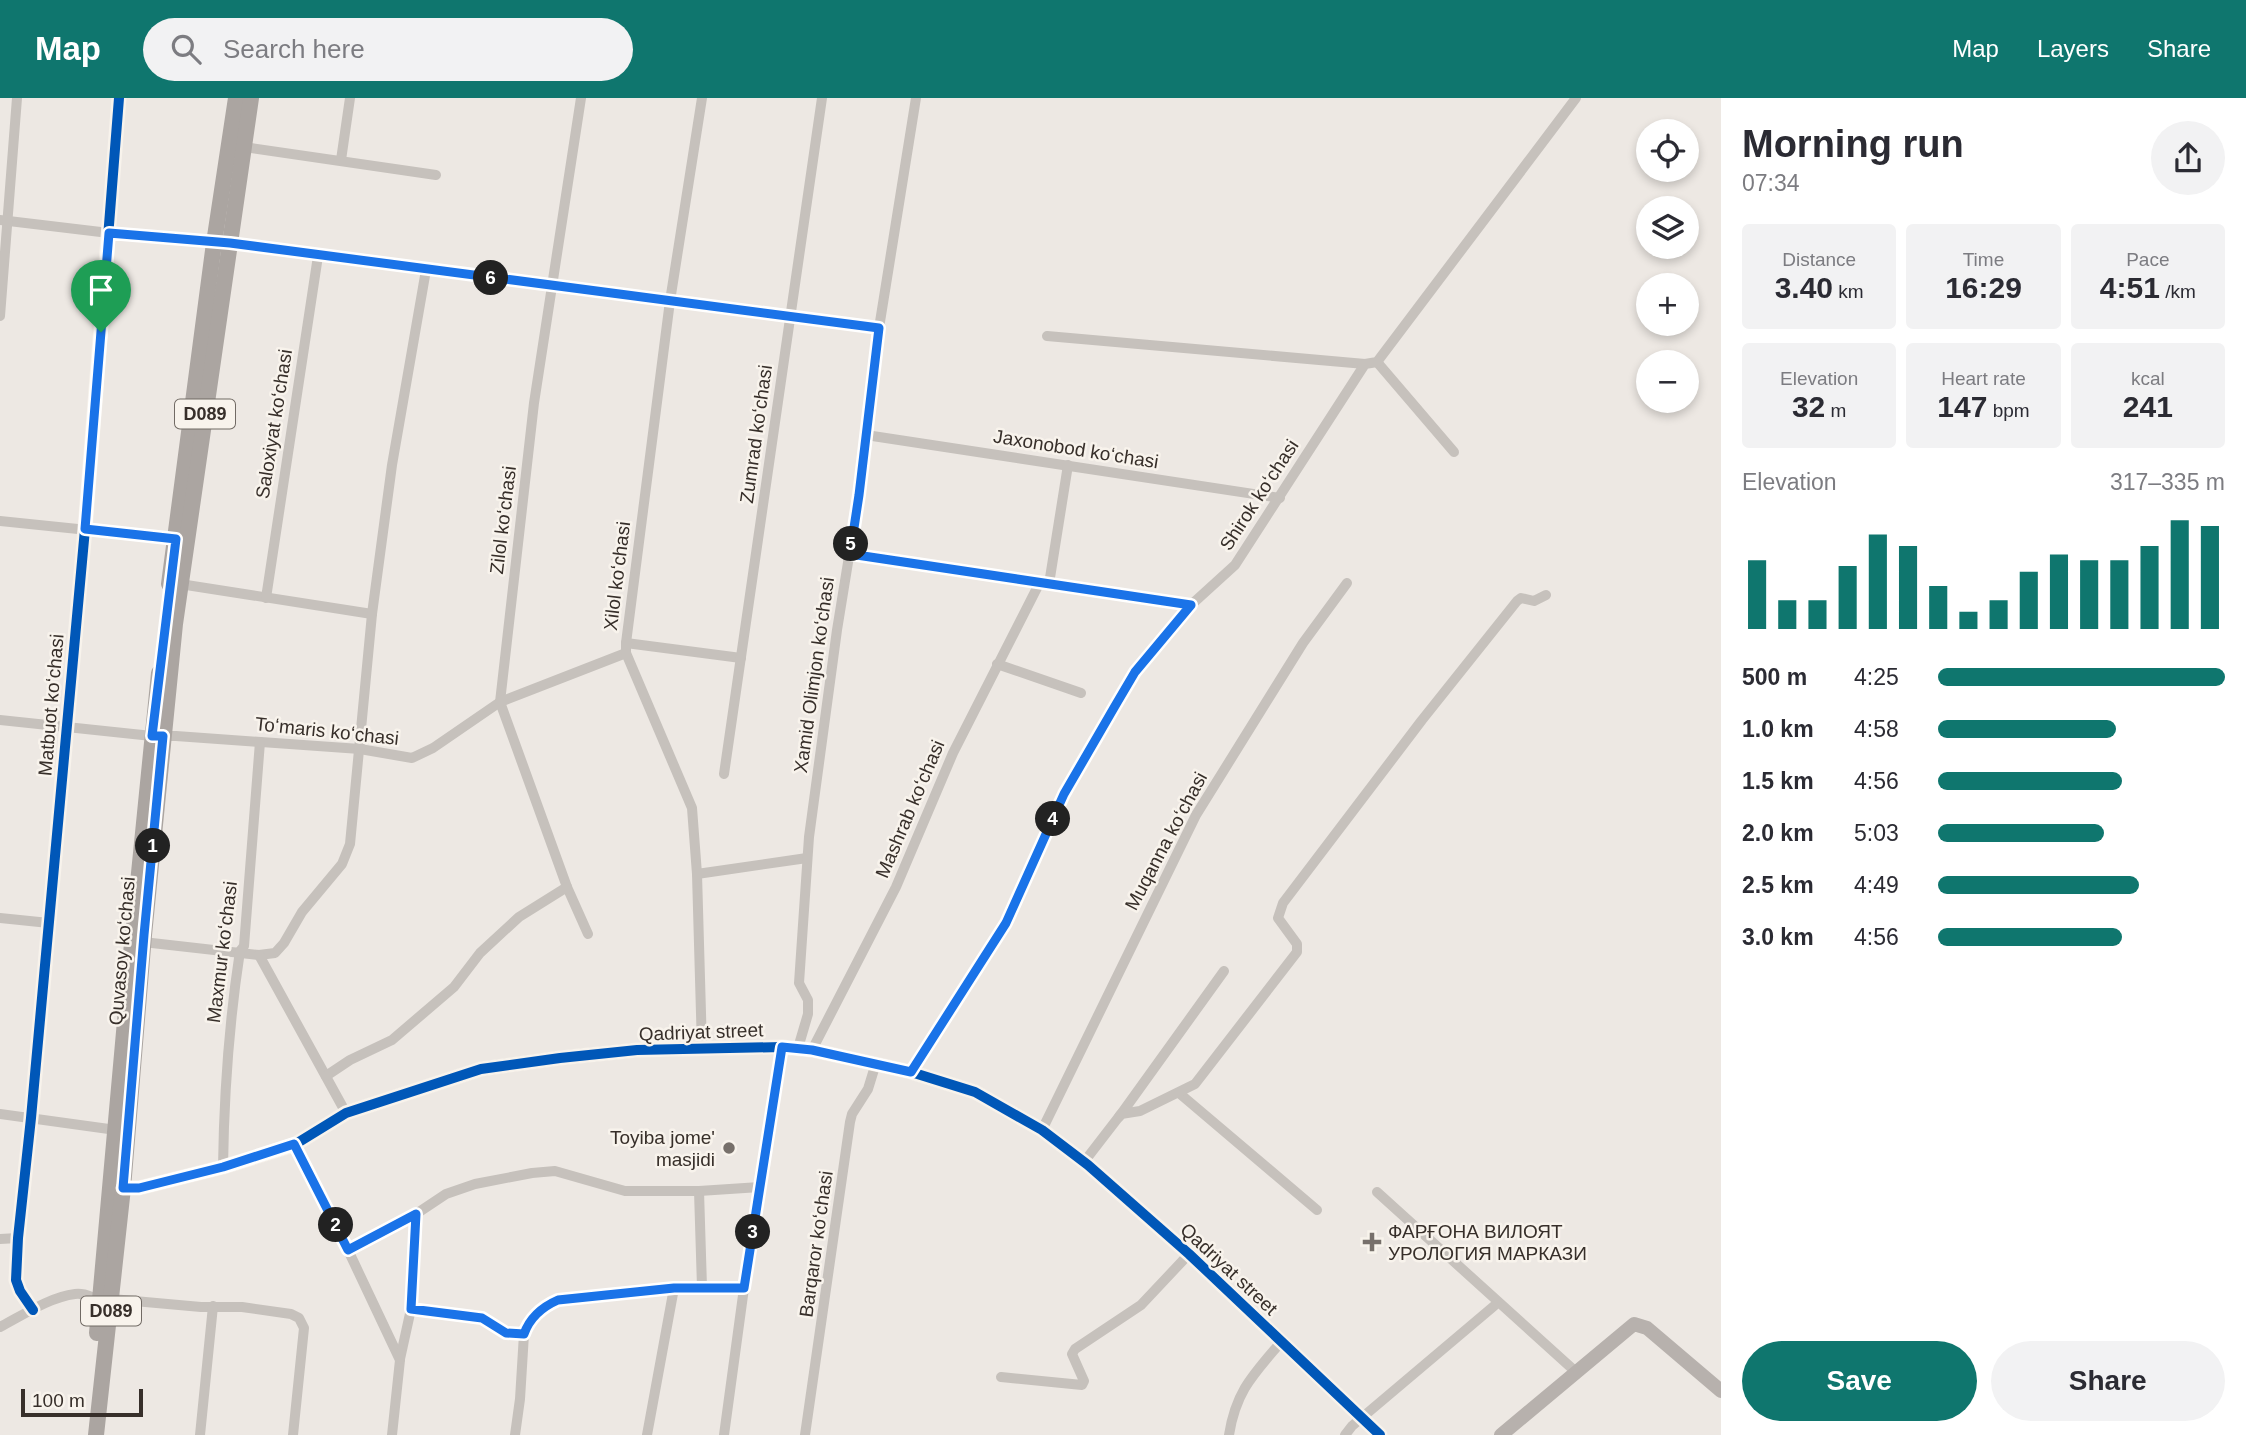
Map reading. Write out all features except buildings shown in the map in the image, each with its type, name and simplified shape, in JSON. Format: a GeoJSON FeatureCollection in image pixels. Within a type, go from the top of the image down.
{"type":"FeatureCollection","features":[{"type":"Feature","properties":{"kind":"main road","name":"Quvasoy koʻchasi"},"geometry":{"type":"LineString","coordinates":[[85,1435],[123,1188],[158,736],[222,243],[236,98]]}},
{"type":"Feature","properties":{"kind":"main road","name":"Quvasoy koʻchasi"},"geometry":{"type":"LineString","coordinates":[[96,1435],[116,1130],[176,539],[222,243],[244,147],[251,98]]}},
{"type":"Feature","properties":{"kind":"street"},"geometry":{"type":"LineString","coordinates":[[0,316],[4,220],[18,98]]}},
{"type":"Feature","properties":{"kind":"street","name":"Matbuot koʻchasi"},"geometry":{"type":"LineString","coordinates":[[33,1310],[16,1280],[18,1238],[85,529],[119,98]]}},
{"type":"Feature","properties":{"kind":"street"},"geometry":{"type":"LineString","coordinates":[[341,160],[350,98]]}},
{"type":"Feature","properties":{"kind":"street","name":"Zilol koʻchasi"},"geometry":{"type":"LineString","coordinates":[[581,98],[534,403],[500,702],[588,934]]}},
{"type":"Feature","properties":{"kind":"street","name":"Xilol koʻchasi"},"geometry":{"type":"LineString","coordinates":[[702,98],[670,301],[626,648],[692,808],[697,874],[702,1048]]}},
{"type":"Feature","properties":{"kind":"street","name":"Zumrad koʻchasi"},"geometry":{"type":"LineString","coordinates":[[724,774],[822,98]]}},
{"type":"Feature","properties":{"kind":"street","name":"Xamid Olimjon koʻchasi"},"geometry":{"type":"LineString","coordinates":[[805,1049],[808,1000],[799,983],[807,858],[879,328],[916,98]]}},
{"type":"Feature","properties":{"kind":"street"},"geometry":{"type":"LineString","coordinates":[[1047,336],[1365,364],[1377,362],[1576,98]]}},
{"type":"Feature","properties":{"kind":"street"},"geometry":{"type":"LineString","coordinates":[[244,147],[436,175]]}},
{"type":"Feature","properties":{"kind":"street"},"geometry":{"type":"LineString","coordinates":[[4,220],[222,243],[879,328]]}},
{"type":"Feature","properties":{"kind":"street","name":"Saloxiyat koʻchasi"},"geometry":{"type":"LineString","coordinates":[[266,598],[318,256]]}},
{"type":"Feature","properties":{"kind":"street"},"geometry":{"type":"LineString","coordinates":[[143,939],[259,954],[275,953],[302,912],[342,864],[351,844],[372,614],[391,465],[426,270]]}},
{"type":"Feature","properties":{"kind":"street"},"geometry":{"type":"LineString","coordinates":[[1377,362],[1454,452]]}},
{"type":"Feature","properties":{"kind":"street","name":"Shirok koʻchasi"},"geometry":{"type":"LineString","coordinates":[[911,1072],[1006,923],[1064,794],[1135,672],[1191,605],[1235,565],[1365,364]]}},
{"type":"Feature","properties":{"kind":"street","name":"Jaxonobod koʻchasi"},"geometry":{"type":"LineString","coordinates":[[866,435],[1280,498]]}},
{"type":"Feature","properties":{"kind":"street","name":"Mashrab koʻchasi"},"geometry":{"type":"LineString","coordinates":[[805,1049],[896,887],[953,753],[998,664],[1044,583],[1068,465]]}},
{"type":"Feature","properties":{"kind":"street"},"geometry":{"type":"LineString","coordinates":[[0,521],[176,539]]}},
{"type":"Feature","properties":{"kind":"street"},"geometry":{"type":"LineString","coordinates":[[850,554],[1191,605]]}},
{"type":"Feature","properties":{"kind":"street","name":"Muqanna koʻchasi"},"geometry":{"type":"LineString","coordinates":[[1042,1130],[1196,815],[1303,643],[1347,583]]}},
{"type":"Feature","properties":{"kind":"street"},"geometry":{"type":"LineString","coordinates":[[179,589],[266,598],[372,614]]}},
{"type":"Feature","properties":{"kind":"street"},"geometry":{"type":"LineString","coordinates":[[1119,1118],[1121,1115],[1140,1111],[1195,1084],[1297,952],[1297,944],[1279,918],[1283,903],[1422,720],[1517,601],[1521,598],[1537,600],[1546,595]]}},
{"type":"Feature","properties":{"kind":"street"},"geometry":{"type":"LineString","coordinates":[[626,648],[741,658]]}},
{"type":"Feature","properties":{"kind":"street","name":"Toʻmaris koʻchasi"},"geometry":{"type":"LineString","coordinates":[[0,720],[158,736],[360,749],[412,758],[433,748],[500,702],[626,648]]}},
{"type":"Feature","properties":{"kind":"street"},"geometry":{"type":"LineString","coordinates":[[998,664],[1081,693]]}},
{"type":"Feature","properties":{"kind":"street","name":"Maxmur koʻchasi"},"geometry":{"type":"LineString","coordinates":[[223,1167],[224,1094],[232,1005],[240,951],[244,946],[260,741]]}},
{"type":"Feature","properties":{"kind":"street"},"geometry":{"type":"LineString","coordinates":[[697,874],[807,858]]}},
{"type":"Feature","properties":{"kind":"street"},"geometry":{"type":"LineString","coordinates":[[326,1076],[350,1060],[392,1040],[454,987],[480,953],[519,917],[568,887]]}},
{"type":"Feature","properties":{"kind":"street"},"geometry":{"type":"LineString","coordinates":[[0,919],[49,923]]}},
{"type":"Feature","properties":{"kind":"street"},"geometry":{"type":"LineString","coordinates":[[259,954],[346,1113]]}},
{"type":"Feature","properties":{"kind":"street"},"geometry":{"type":"LineString","coordinates":[[1084,1162],[1119,1118],[1224,971]]}},
{"type":"Feature","properties":{"kind":"street"},"geometry":{"type":"LineString","coordinates":[[724,1435],[782,1047]]}},
{"type":"Feature","properties":{"kind":"street","name":"Qadriyat street"},"geometry":{"type":"LineString","coordinates":[[123,1188],[139,1188],[223,1167],[294,1144],[346,1113],[481,1069],[573,1056],[702,1048],[805,1049],[876,1063],[975,1092],[1042,1130],[1084,1162],[1189,1254],[1380,1435]]}},
{"type":"Feature","properties":{"kind":"street","name":"Barqaror koʻchasi"},"geometry":{"type":"LineString","coordinates":[[805,1435],[850,1122],[868,1089],[876,1063]]}},
{"type":"Feature","properties":{"kind":"street"},"geometry":{"type":"LineString","coordinates":[[1179,1093],[1317,1210]]}},
{"type":"Feature","properties":{"kind":"street"},"geometry":{"type":"LineString","coordinates":[[0,1114],[116,1130]]}},
{"type":"Feature","properties":{"kind":"street"},"geometry":{"type":"LineString","coordinates":[[294,1144],[400,1360]]}},
{"type":"Feature","properties":{"kind":"street"},"geometry":{"type":"LineString","coordinates":[[348,1250],[416,1214],[446,1194],[475,1184],[545,1171],[565,1173],[625,1191],[699,1191],[760,1187]]}},
{"type":"Feature","properties":{"kind":"street"},"geometry":{"type":"LineString","coordinates":[[699,1191],[702,1287]]}},
{"type":"Feature","properties":{"kind":"street"},"geometry":{"type":"LineString","coordinates":[[1377,1192],[1576,1372]]}},
{"type":"Feature","properties":{"kind":"street"},"geometry":{"type":"LineString","coordinates":[[391,1435],[400,1360],[411,1309],[416,1214]]}},
{"type":"Feature","properties":{"kind":"street"},"geometry":{"type":"LineString","coordinates":[[0,1239],[18,1238]]}},
{"type":"Feature","properties":{"kind":"street"},"geometry":{"type":"LineString","coordinates":[[1002,1377],[1082,1385],[1084,1381],[1072,1354],[1075,1349],[1141,1305],[1189,1254]]}},
{"type":"Feature","properties":{"kind":"street"},"geometry":{"type":"LineString","coordinates":[[514,1435],[520,1399],[524,1334],[528,1323],[542,1309],[558,1300],[674,1288],[744,1288]]}},
{"type":"Feature","properties":{"kind":"street"},"geometry":{"type":"LineString","coordinates":[[647,1435],[674,1288]]}},
{"type":"Feature","properties":{"kind":"street"},"geometry":{"type":"LineString","coordinates":[[0,1327],[70,1295],[85,1294],[106,1300],[292,1314],[302,1322],[304,1328],[293,1435]]}},
{"type":"Feature","properties":{"kind":"street"},"geometry":{"type":"LineString","coordinates":[[200,1435],[213,1306]]}},
{"type":"Feature","properties":{"kind":"street"},"geometry":{"type":"LineString","coordinates":[[1345,1435],[1362,1417],[1494,1306]]}},
{"type":"Feature","properties":{"kind":"street"},"geometry":{"type":"LineString","coordinates":[[411,1309],[482,1318],[506,1333],[524,1334]]}},
{"type":"Feature","properties":{"kind":"street"},"geometry":{"type":"LineString","coordinates":[[1501,1435],[1634,1324],[1647,1328],[1721,1391]]}},
{"type":"Feature","properties":{"kind":"street"},"geometry":{"type":"LineString","coordinates":[[1229,1435],[1238,1399],[1248,1381],[1281,1342]]}},
{"type":"Feature","properties":{"kind":"cycle path"},"geometry":{"type":"LineString","coordinates":[[33,1310],[16,1280],[18,1238],[85,529],[119,98]]}},
{"type":"Feature","properties":{"kind":"cycle path"},"geometry":{"type":"LineString","coordinates":[[123,1188],[139,1188],[223,1167],[294,1145],[346,1113],[481,1069],[637,1050],[782,1047],[812,1050],[911,1072],[975,1092],[1042,1130],[1088,1165],[1189,1254],[1380,1435]]}},
{"type":"Feature","properties":{"kind":"place","name":"Toyiba jome' masjidi"},"geometry":{"type":"Point","coordinates":[729,1148]}},
{"type":"Feature","properties":{"kind":"place","name":"ФАРҒОНА ВИЛОЯТ УРОЛОГИЯ МАРКАЗИ"},"geometry":{"type":"Point","coordinates":[1372,1242]}},
{"type":"Feature","properties":{"kind":"route"},"geometry":{"type":"LineString","coordinates":[[109,233],[230,243],[879,328],[850,554],[1191,605],[1135,672],[1064,794],[1006,923],[911,1072],[812,1050],[782,1047],[744,1288],[674,1288],[558,1300],[542,1309],[528,1323],[524,1334],[506,1333],[482,1318],[411,1309],[416,1214],[348,1250],[294,1144],[223,1167],[139,1188],[123,1188],[163,736],[152,736],[176,539],[85,529],[101,332],[109,233]]}}]}
